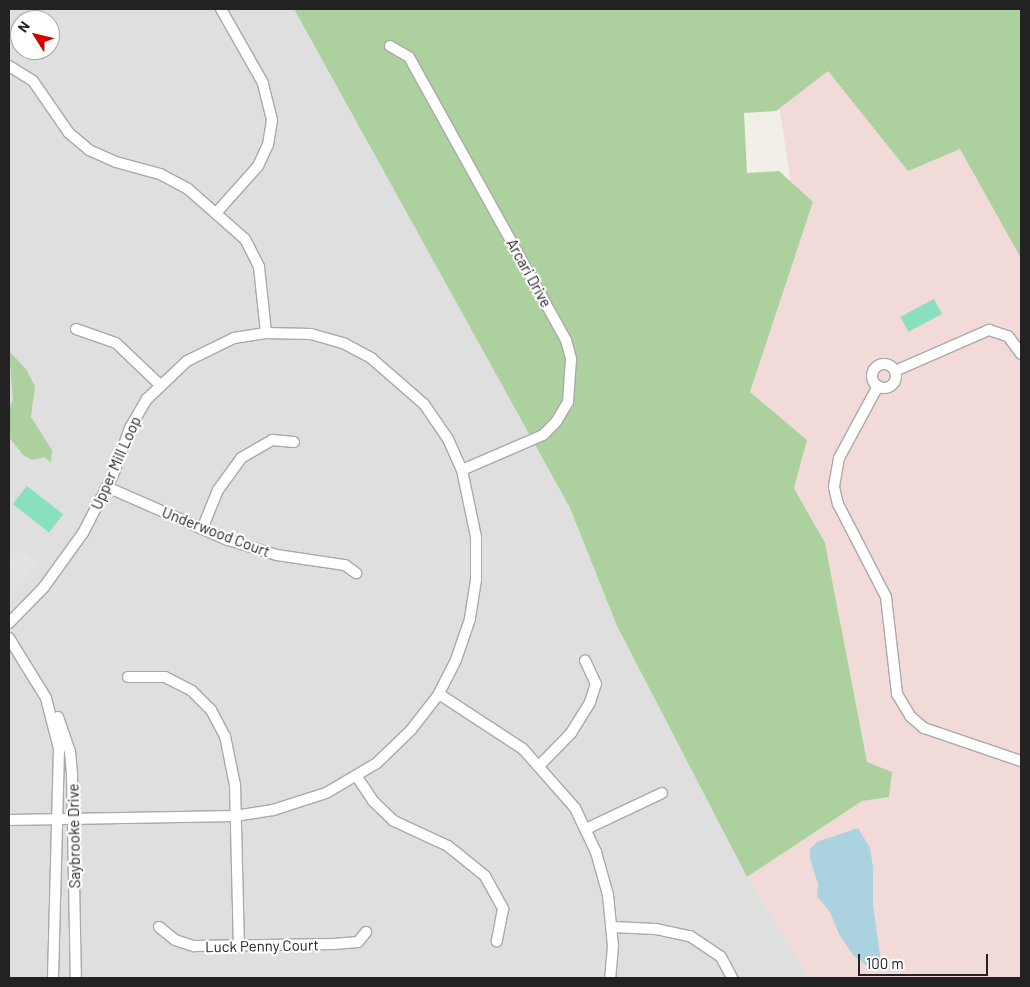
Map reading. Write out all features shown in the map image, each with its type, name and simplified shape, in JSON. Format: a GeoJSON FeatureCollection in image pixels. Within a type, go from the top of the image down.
{"type":"FeatureCollection","features":[{"type":"Feature","properties":{"kind":"street"},"geometry":{"type":"LineString","coordinates":[[217,212],[258,166],[268,145],[272,120],[263,83],[221,9]]}},
{"type":"Feature","properties":{"kind":"street","name":"Arcari Drive"},"geometry":{"type":"LineString","coordinates":[[390,46],[409,57],[556,322],[572,359],[568,402],[556,422],[543,435],[462,470]]}},
{"type":"Feature","properties":{"kind":"street"},"geometry":{"type":"LineString","coordinates":[[9,66],[34,81],[69,133],[90,150],[172,179],[217,212],[245,238],[254,254],[262,282],[266,333]]}},
{"type":"Feature","properties":{"kind":"street"},"geometry":{"type":"LineString","coordinates":[[76,328],[116,343],[159,384]]}},
{"type":"Feature","properties":{"kind":"street"},"geometry":{"type":"LineString","coordinates":[[895,371],[989,330],[1008,336],[1021,354]]}},
{"type":"Feature","properties":{"kind":"street","name":"Upper Mill Loop"},"geometry":{"type":"LineString","coordinates":[[9,623],[72,550],[107,488],[130,428],[159,384],[188,361],[219,344],[266,333],[326,338],[371,358],[424,404],[448,439],[462,470],[473,513],[476,580],[463,642],[439,694],[394,748],[357,777],[300,803],[236,816],[9,820]]}},
{"type":"Feature","properties":{"kind":"street"},"geometry":{"type":"LineString","coordinates":[[878,386],[872,376],[877,365],[888,364],[895,371]]}},
{"type":"Feature","properties":{"kind":"street"},"geometry":{"type":"LineString","coordinates":[[878,386],[892,385],[895,371]]}},
{"type":"Feature","properties":{"kind":"street"},"geometry":{"type":"LineString","coordinates":[[878,386],[839,458],[834,487],[838,504],[886,597],[897,694],[910,716],[924,728],[1021,761]]}},
{"type":"Feature","properties":{"kind":"street"},"geometry":{"type":"LineString","coordinates":[[202,529],[218,490],[241,458],[272,440],[294,442]]}},
{"type":"Feature","properties":{"kind":"street","name":"Underwood Court"},"geometry":{"type":"LineString","coordinates":[[107,488],[202,529],[258,550],[346,565],[356,572]]}},
{"type":"Feature","properties":{"kind":"street","name":"Saybrooke Drive"},"geometry":{"type":"LineString","coordinates":[[9,638],[60,721],[70,751],[74,820],[76,978]]}},
{"type":"Feature","properties":{"kind":"street"},"geometry":{"type":"LineString","coordinates":[[540,765],[571,734],[590,702],[596,684],[586,660]]}},
{"type":"Feature","properties":{"kind":"street"},"geometry":{"type":"LineString","coordinates":[[128,677],[165,678],[192,690],[212,710],[229,748],[236,816],[239,947]]}},
{"type":"Feature","properties":{"kind":"street"},"geometry":{"type":"LineString","coordinates":[[439,694],[505,735],[540,765],[562,789],[586,829],[603,873],[612,927],[610,978]]}},
{"type":"Feature","properties":{"kind":"street","name":"Saybrooke Drive"},"geometry":{"type":"LineString","coordinates":[[46,698],[59,749],[52,978]]}},
{"type":"Feature","properties":{"kind":"street"},"geometry":{"type":"LineString","coordinates":[[357,777],[373,801],[394,821],[448,846],[485,876],[503,909],[497,941]]}},
{"type":"Feature","properties":{"kind":"street"},"geometry":{"type":"LineString","coordinates":[[586,829],[662,793]]}},
{"type":"Feature","properties":{"kind":"street","name":"Luck Penny Court"},"geometry":{"type":"LineString","coordinates":[[159,926],[185,944],[239,947],[358,942],[366,932]]}},
{"type":"Feature","properties":{"kind":"street"},"geometry":{"type":"LineString","coordinates":[[612,927],[656,929],[690,936],[721,956],[732,978]]}},
{"type":"Feature","properties":{"kind":"shaded area"},"geometry":{"type":"Polygon","coordinates":[[[9,9],[294,9],[570,508],[617,626],[747,877],[810,978],[9,978],[9,9]]]}},
{"type":"Feature","properties":{"kind":"shaded area"},"geometry":{"type":"Polygon","coordinates":[[[837,30],[973,114],[1021,167],[1021,978],[810,978],[747,877],[862,801],[889,797],[892,773],[867,763],[825,543],[794,488],[807,440],[750,392],[813,203],[791,182],[775,81],[837,30]]]}},
{"type":"Feature","properties":{"kind":"shaded area"},"geometry":{"type":"Polygon","coordinates":[[[21,550],[39,562],[9,595],[9,564],[21,550]]]}},
{"type":"Feature","properties":{"kind":"green space"},"geometry":{"type":"Polygon","coordinates":[[[294,9],[1021,9],[1021,258],[960,149],[908,171],[828,71],[776,111],[744,113],[747,173],[779,171],[813,202],[750,392],[807,440],[794,488],[825,543],[867,762],[892,772],[889,797],[862,801],[747,877],[617,626],[570,508],[294,9]]]}},
{"type":"Feature","properties":{"kind":"green space"},"geometry":{"type":"Polygon","coordinates":[[[934,299],[942,314],[908,332],[900,317],[934,299]]]}},
{"type":"Feature","properties":{"kind":"green space"},"geometry":{"type":"Polygon","coordinates":[[[9,351],[26,369],[35,386],[31,417],[52,450],[51,463],[45,457],[32,460],[23,455],[9,437],[9,408],[13,400],[9,351]]]}},
{"type":"Feature","properties":{"kind":"green space"},"geometry":{"type":"Polygon","coordinates":[[[27,486],[63,514],[49,532],[13,504],[27,486]]]}},
{"type":"Feature","properties":{"kind":"water"},"geometry":{"type":"Polygon","coordinates":[[[858,828],[870,848],[873,867],[873,905],[882,969],[872,970],[853,955],[839,934],[830,912],[817,896],[818,884],[810,858],[810,849],[817,842],[858,828]]]}}]}
